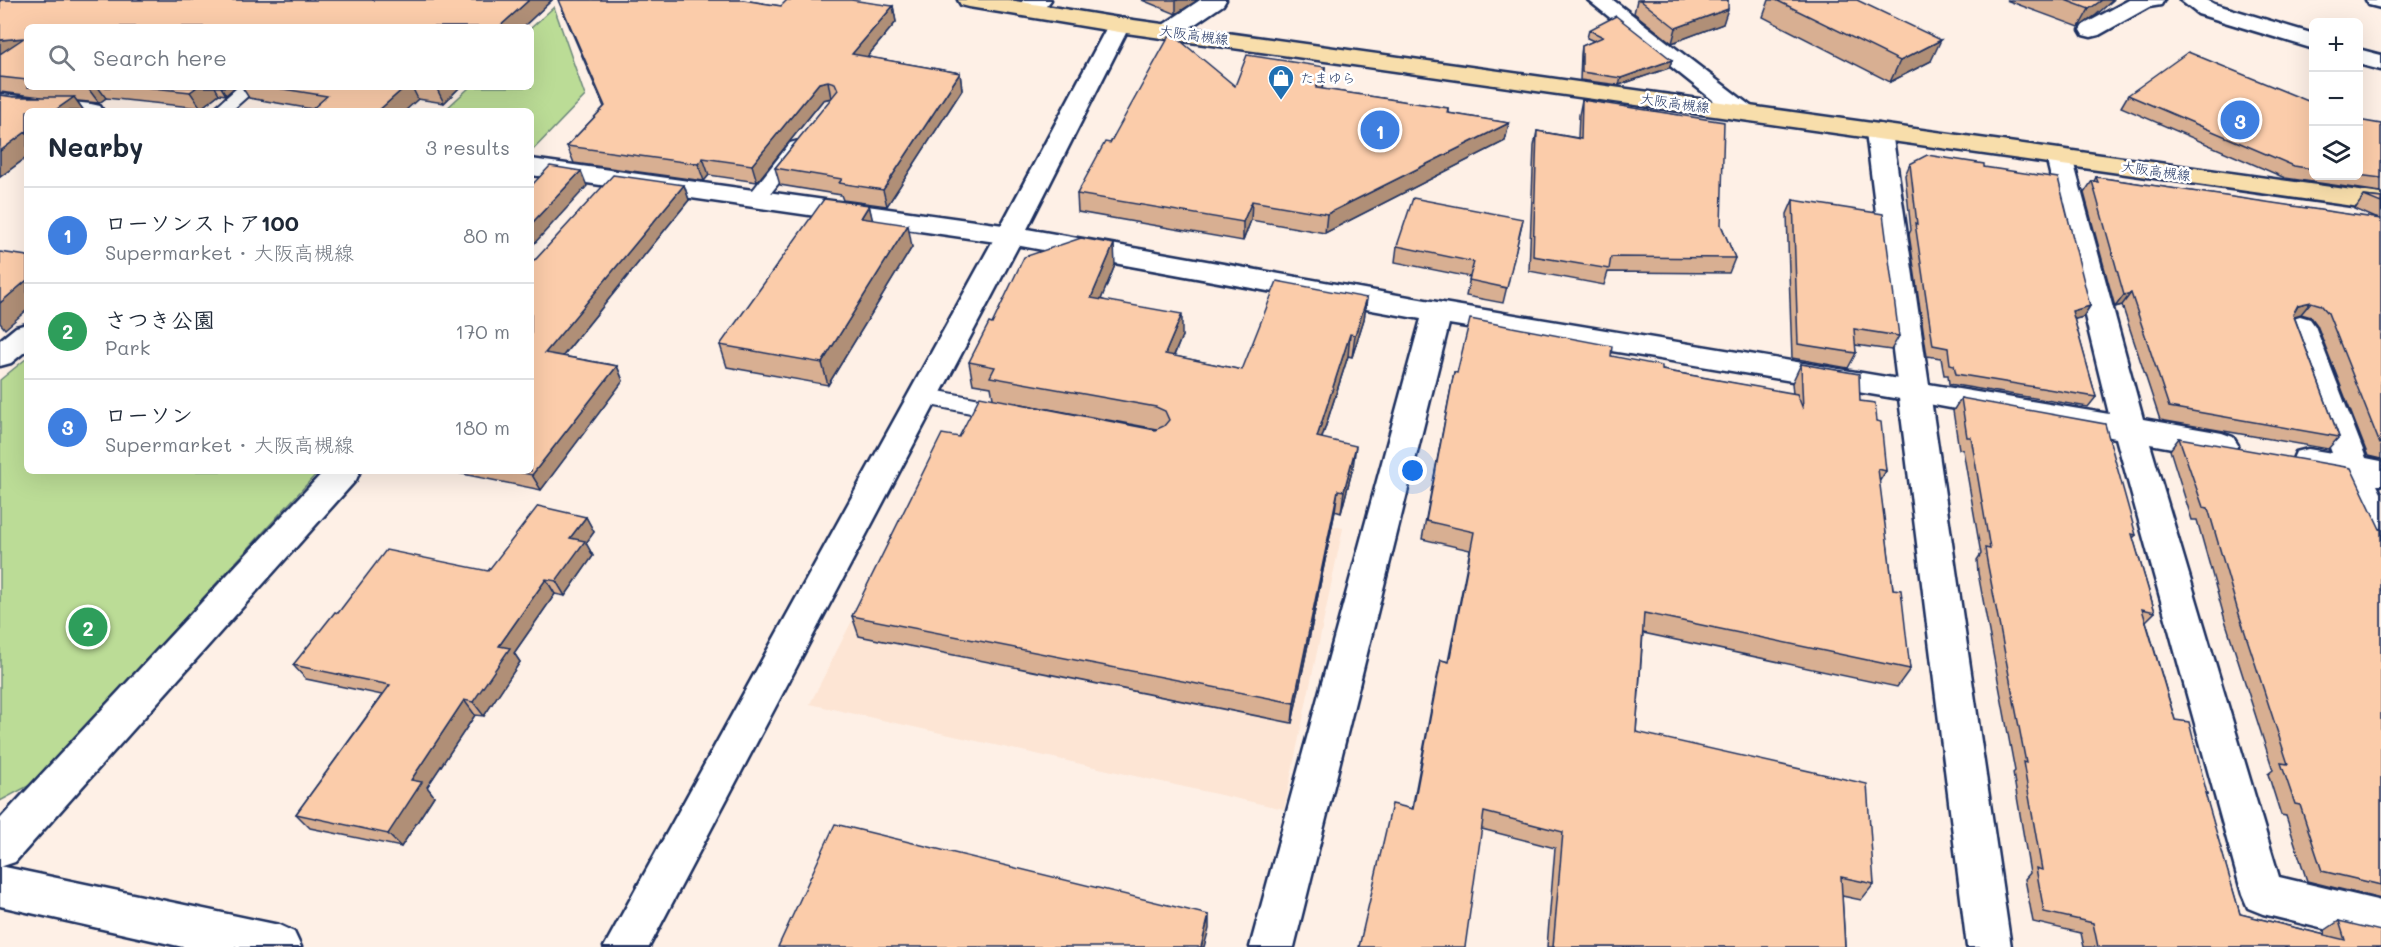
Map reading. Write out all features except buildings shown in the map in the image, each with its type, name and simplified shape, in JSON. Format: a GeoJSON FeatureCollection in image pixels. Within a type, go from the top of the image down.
{"type":"FeatureCollection","features":[{"type":"Feature","properties":{"kind":"main road","name":"大阪高槻線"},"geometry":{"type":"LineString","coordinates":[[969,0],[1032,5],[1119,25],[2381,202]]}},
{"type":"Feature","properties":{"kind":"street"},"geometry":{"type":"LineString","coordinates":[[1168,32],[1215,0]]}},
{"type":"Feature","properties":{"kind":"street"},"geometry":{"type":"LineString","coordinates":[[1599,0],[1743,112]]}},
{"type":"Feature","properties":{"kind":"street"},"geometry":{"type":"LineString","coordinates":[[2091,30],[2144,1],[2153,0]]}},
{"type":"Feature","properties":{"kind":"street"},"geometry":{"type":"LineString","coordinates":[[2191,0],[2206,9],[2309,41]]}},
{"type":"Feature","properties":{"kind":"street"},"geometry":{"type":"LineString","coordinates":[[626,947],[1010,235],[1119,25]]}},
{"type":"Feature","properties":{"kind":"street"},"geometry":{"type":"LineString","coordinates":[[2363,58],[2381,63]]}},
{"type":"Feature","properties":{"kind":"street"},"geometry":{"type":"LineString","coordinates":[[0,101],[64,108]]}},
{"type":"Feature","properties":{"kind":"street"},"geometry":{"type":"LineString","coordinates":[[1879,132],[1912,390],[1989,947]]}},
{"type":"Feature","properties":{"kind":"street"},"geometry":{"type":"LineString","coordinates":[[2059,157],[2128,428],[2263,894],[2381,921]]}},
{"type":"Feature","properties":{"kind":"street"},"geometry":{"type":"LineString","coordinates":[[534,167],[1010,235],[1437,312],[1912,390],[2367,471]]}},
{"type":"Feature","properties":{"kind":"street"},"geometry":{"type":"LineString","coordinates":[[590,202],[612,178]]}},
{"type":"Feature","properties":{"kind":"street"},"geometry":{"type":"LineString","coordinates":[[1272,947],[1437,312]]}},
{"type":"Feature","properties":{"kind":"street"},"geometry":{"type":"LineString","coordinates":[[2300,326],[2367,471],[2381,531]]}},
{"type":"Feature","properties":{"kind":"street"},"geometry":{"type":"LineString","coordinates":[[0,356],[24,336]]}},
{"type":"Feature","properties":{"kind":"street"},"geometry":{"type":"LineString","coordinates":[[0,848],[341,474]]}},
{"type":"Feature","properties":{"kind":"street"},"geometry":{"type":"LineString","coordinates":[[0,886],[279,947]]}},
{"type":"Feature","properties":{"kind":"lane"},"geometry":{"type":"LineString","coordinates":[[224,108],[245,90]]}},
{"type":"Feature","properties":{"kind":"lane"},"geometry":{"type":"LineString","coordinates":[[756,199],[810,130]]}},
{"type":"Feature","properties":{"kind":"lane"},"geometry":{"type":"LineString","coordinates":[[923,396],[1028,416]]}},
{"type":"Feature","properties":{"kind":"shaded area"},"geometry":{"type":"Polygon","coordinates":[[[937,452],[1343,528],[1284,809],[810,704],[937,452]]]}},
{"type":"Feature","properties":{"kind":"green space"},"geometry":{"type":"Polygon","coordinates":[[[554,7],[585,96],[534,149],[534,108],[447,108],[467,90],[534,90],[534,25],[554,7]]]}},
{"type":"Feature","properties":{"kind":"green space"},"geometry":{"type":"Polygon","coordinates":[[[24,360],[24,474],[316,474],[34,783],[0,801],[0,380],[24,360]]]}},
{"type":"Feature","properties":{"kind":"place","name":"たまゆら"},"geometry":{"type":"Point","coordinates":[1281,101]}},
{"type":"Feature","properties":{"kind":"place","name":"ローソン"},"geometry":{"type":"Point","coordinates":[2240,120]}},
{"type":"Feature","properties":{"kind":"place","name":"ローソンストア100"},"geometry":{"type":"Point","coordinates":[1380,130]}},
{"type":"Feature","properties":{"kind":"place","name":"さつき公園"},"geometry":{"type":"Point","coordinates":[88,627]}}]}
